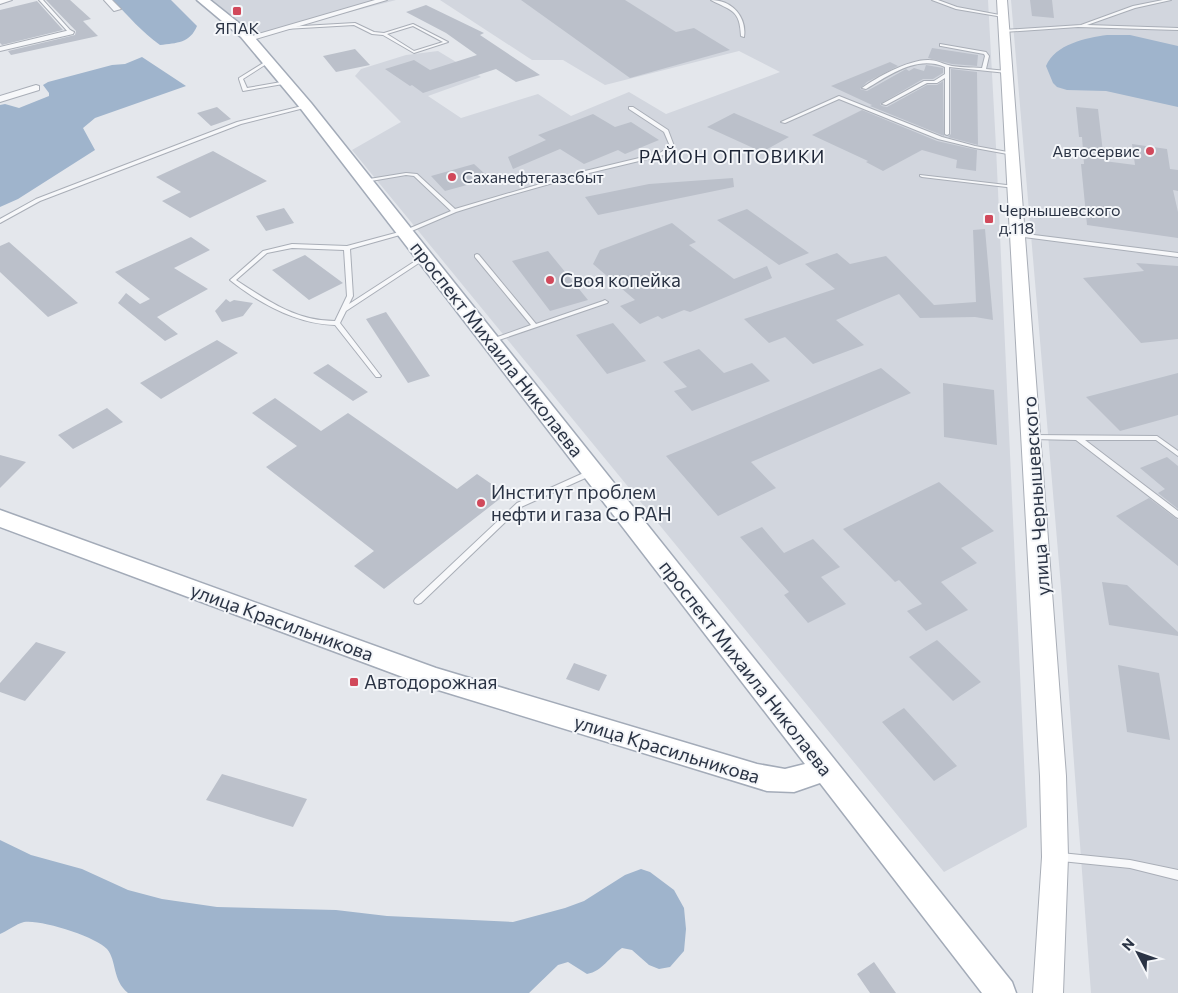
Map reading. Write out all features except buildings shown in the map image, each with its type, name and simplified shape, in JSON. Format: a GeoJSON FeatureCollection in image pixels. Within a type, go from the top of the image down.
{"type":"FeatureCollection","features":[{"type":"Feature","properties":{"kind":"main road","name":"проспект Михаила Николаева"},"geometry":{"type":"LineString","coordinates":[[203,0],[249,38],[287,82],[1001,993]]}},
{"type":"Feature","properties":{"kind":"main road","name":"улица Чернышевского"},"geometry":{"type":"LineString","coordinates":[[1003,16],[1053,776],[1055,856],[1048,993]]}},
{"type":"Feature","properties":{"kind":"main road","name":"улица Красильникова"},"geometry":{"type":"LineString","coordinates":[[0,518],[435,678],[745,774],[768,780],[789,782],[806,778],[824,768]]}},
{"type":"Feature","properties":{"kind":"street"},"geometry":{"type":"LineString","coordinates":[[0,2],[8,0]]}},
{"type":"Feature","properties":{"kind":"street"},"geometry":{"type":"LineString","coordinates":[[108,0],[117,9]]}},
{"type":"Feature","properties":{"kind":"street"},"geometry":{"type":"LineString","coordinates":[[249,38],[383,0]]}},
{"type":"Feature","properties":{"kind":"street"},"geometry":{"type":"LineString","coordinates":[[0,49],[70,32]]}},
{"type":"Feature","properties":{"kind":"street"},"geometry":{"type":"LineString","coordinates":[[0,99],[36,88]]}},
{"type":"Feature","properties":{"kind":"lane"},"geometry":{"type":"LineString","coordinates":[[41,0],[70,32]]}},
{"type":"Feature","properties":{"kind":"lane"},"geometry":{"type":"LineString","coordinates":[[713,0],[736,10],[743,21],[742,36]]}},
{"type":"Feature","properties":{"kind":"lane"},"geometry":{"type":"LineString","coordinates":[[934,0],[956,8],[1078,26],[1178,29]]}},
{"type":"Feature","properties":{"kind":"lane"},"geometry":{"type":"LineString","coordinates":[[1078,26],[1134,7],[1169,0]]}},
{"type":"Feature","properties":{"kind":"lane"},"geometry":{"type":"LineString","coordinates":[[284,28],[355,24],[373,33],[384,34],[413,25],[446,42],[414,52],[384,34]]}},
{"type":"Feature","properties":{"kind":"lane"},"geometry":{"type":"LineString","coordinates":[[941,45],[985,53],[987,56],[984,70]]}},
{"type":"Feature","properties":{"kind":"lane"},"geometry":{"type":"LineString","coordinates":[[269,61],[241,79],[245,90],[287,82]]}},
{"type":"Feature","properties":{"kind":"lane"},"geometry":{"type":"LineString","coordinates":[[864,88],[912,63],[931,62],[947,66],[1007,72]]}},
{"type":"Feature","properties":{"kind":"lane"},"geometry":{"type":"LineString","coordinates":[[947,66],[947,134]]}},
{"type":"Feature","properties":{"kind":"lane"},"geometry":{"type":"LineString","coordinates":[[884,104],[926,82],[935,82],[947,75]]}},
{"type":"Feature","properties":{"kind":"lane"},"geometry":{"type":"LineString","coordinates":[[783,122],[840,97],[934,136],[1013,154]]}},
{"type":"Feature","properties":{"kind":"lane"},"geometry":{"type":"LineString","coordinates":[[0,221],[38,200],[239,123],[306,106]]}},
{"type":"Feature","properties":{"kind":"lane"},"geometry":{"type":"LineString","coordinates":[[337,323],[322,324],[276,309],[234,280],[265,252],[292,246],[347,248],[405,232],[454,211],[550,182],[668,151],[672,146],[666,131],[631,108]]}},
{"type":"Feature","properties":{"kind":"lane"},"geometry":{"type":"LineString","coordinates":[[365,181],[406,174],[416,175],[454,211]]}},
{"type":"Feature","properties":{"kind":"lane"},"geometry":{"type":"LineString","coordinates":[[922,176],[1015,187]]}},
{"type":"Feature","properties":{"kind":"lane"},"geometry":{"type":"LineString","coordinates":[[1018,235],[1178,255]]}},
{"type":"Feature","properties":{"kind":"lane"},"geometry":{"type":"LineString","coordinates":[[337,323],[350,296],[351,285],[347,248]]}},
{"type":"Feature","properties":{"kind":"lane"},"geometry":{"type":"LineString","coordinates":[[477,256],[536,326]]}},
{"type":"Feature","properties":{"kind":"lane"},"geometry":{"type":"LineString","coordinates":[[342,312],[425,257]]}},
{"type":"Feature","properties":{"kind":"lane"},"geometry":{"type":"LineString","coordinates":[[490,341],[605,302]]}},
{"type":"Feature","properties":{"kind":"lane"},"geometry":{"type":"LineString","coordinates":[[337,323],[378,376]]}},
{"type":"Feature","properties":{"kind":"lane"},"geometry":{"type":"LineString","coordinates":[[1078,437],[1178,515]]}},
{"type":"Feature","properties":{"kind":"lane"},"geometry":{"type":"LineString","coordinates":[[1032,438],[1157,438],[1178,454]]}},
{"type":"Feature","properties":{"kind":"lane"},"geometry":{"type":"LineString","coordinates":[[418,601],[519,505],[593,472]]}},
{"type":"Feature","properties":{"kind":"lane"},"geometry":{"type":"LineString","coordinates":[[1055,856],[1130,864],[1178,876]]}},
{"type":"Feature","properties":{"kind":"shaded area"},"geometry":{"type":"Polygon","coordinates":[[[212,0],[396,0],[258,36],[212,0]]]}},
{"type":"Feature","properties":{"kind":"shaded area"},"geometry":{"type":"Polygon","coordinates":[[[440,0],[988,0],[1027,827],[944,872],[352,150],[401,122],[355,76],[361,69],[406,55],[438,51],[481,77],[428,96],[461,118],[538,94],[571,116],[629,92],[666,114],[780,72],[739,51],[605,85],[563,60],[532,60],[440,0]]]}},
{"type":"Feature","properties":{"kind":"shaded area"},"geometry":{"type":"Polygon","coordinates":[[[1011,0],[1178,0],[1178,993],[1091,993],[1061,587],[1011,0]]]}},
{"type":"Feature","properties":{"kind":"water"},"geometry":{"type":"Polygon","coordinates":[[[113,0],[171,0],[197,26],[187,39],[177,43],[160,45],[141,29],[113,0]]]}},
{"type":"Feature","properties":{"kind":"water"},"geometry":{"type":"Polygon","coordinates":[[[1107,35],[1130,35],[1178,46],[1178,107],[1106,91],[1067,90],[1057,87],[1053,83],[1046,66],[1056,52],[1081,40],[1107,35]]]}},
{"type":"Feature","properties":{"kind":"water"},"geometry":{"type":"Polygon","coordinates":[[[142,57],[186,86],[95,118],[83,128],[95,150],[18,199],[0,207],[0,105],[5,104],[19,108],[49,96],[43,85],[48,82],[112,65],[125,64],[142,57]]]}},
{"type":"Feature","properties":{"kind":"water"},"geometry":{"type":"Polygon","coordinates":[[[0,840],[31,855],[82,869],[128,890],[162,899],[217,907],[336,910],[387,916],[513,922],[584,901],[625,875],[641,869],[650,872],[674,890],[684,908],[686,929],[684,951],[670,967],[659,969],[649,965],[632,950],[622,948],[602,967],[587,974],[568,962],[558,965],[529,993],[128,993],[119,982],[107,949],[92,939],[55,926],[32,922],[21,923],[0,934],[0,840]]]}},
{"type":"Feature","properties":{"kind":"place","name":"ЯПАК"},"geometry":{"type":"Point","coordinates":[237,11]}},
{"type":"Feature","properties":{"kind":"place","name":"Автосервис"},"geometry":{"type":"Point","coordinates":[1150,151]}},
{"type":"Feature","properties":{"kind":"place","name":"Саханефтегазсбыт"},"geometry":{"type":"Point","coordinates":[452,177]}},
{"type":"Feature","properties":{"kind":"place","name":"Чернышевского д.118"},"geometry":{"type":"Point","coordinates":[989,219]}},
{"type":"Feature","properties":{"kind":"place","name":"Своя копейка"},"geometry":{"type":"Point","coordinates":[550,280]}},
{"type":"Feature","properties":{"kind":"place","name":"Институт проблем нефти и газа Со РАН"},"geometry":{"type":"Point","coordinates":[481,503]}},
{"type":"Feature","properties":{"kind":"place","name":"Автодорожная"},"geometry":{"type":"Point","coordinates":[354,682]}},
{"type":"Feature","properties":{"kind":"district","name":"РАЙОН ОПТОВИКИ"},"geometry":{"type":"Point","coordinates":[732,157]}}]}
